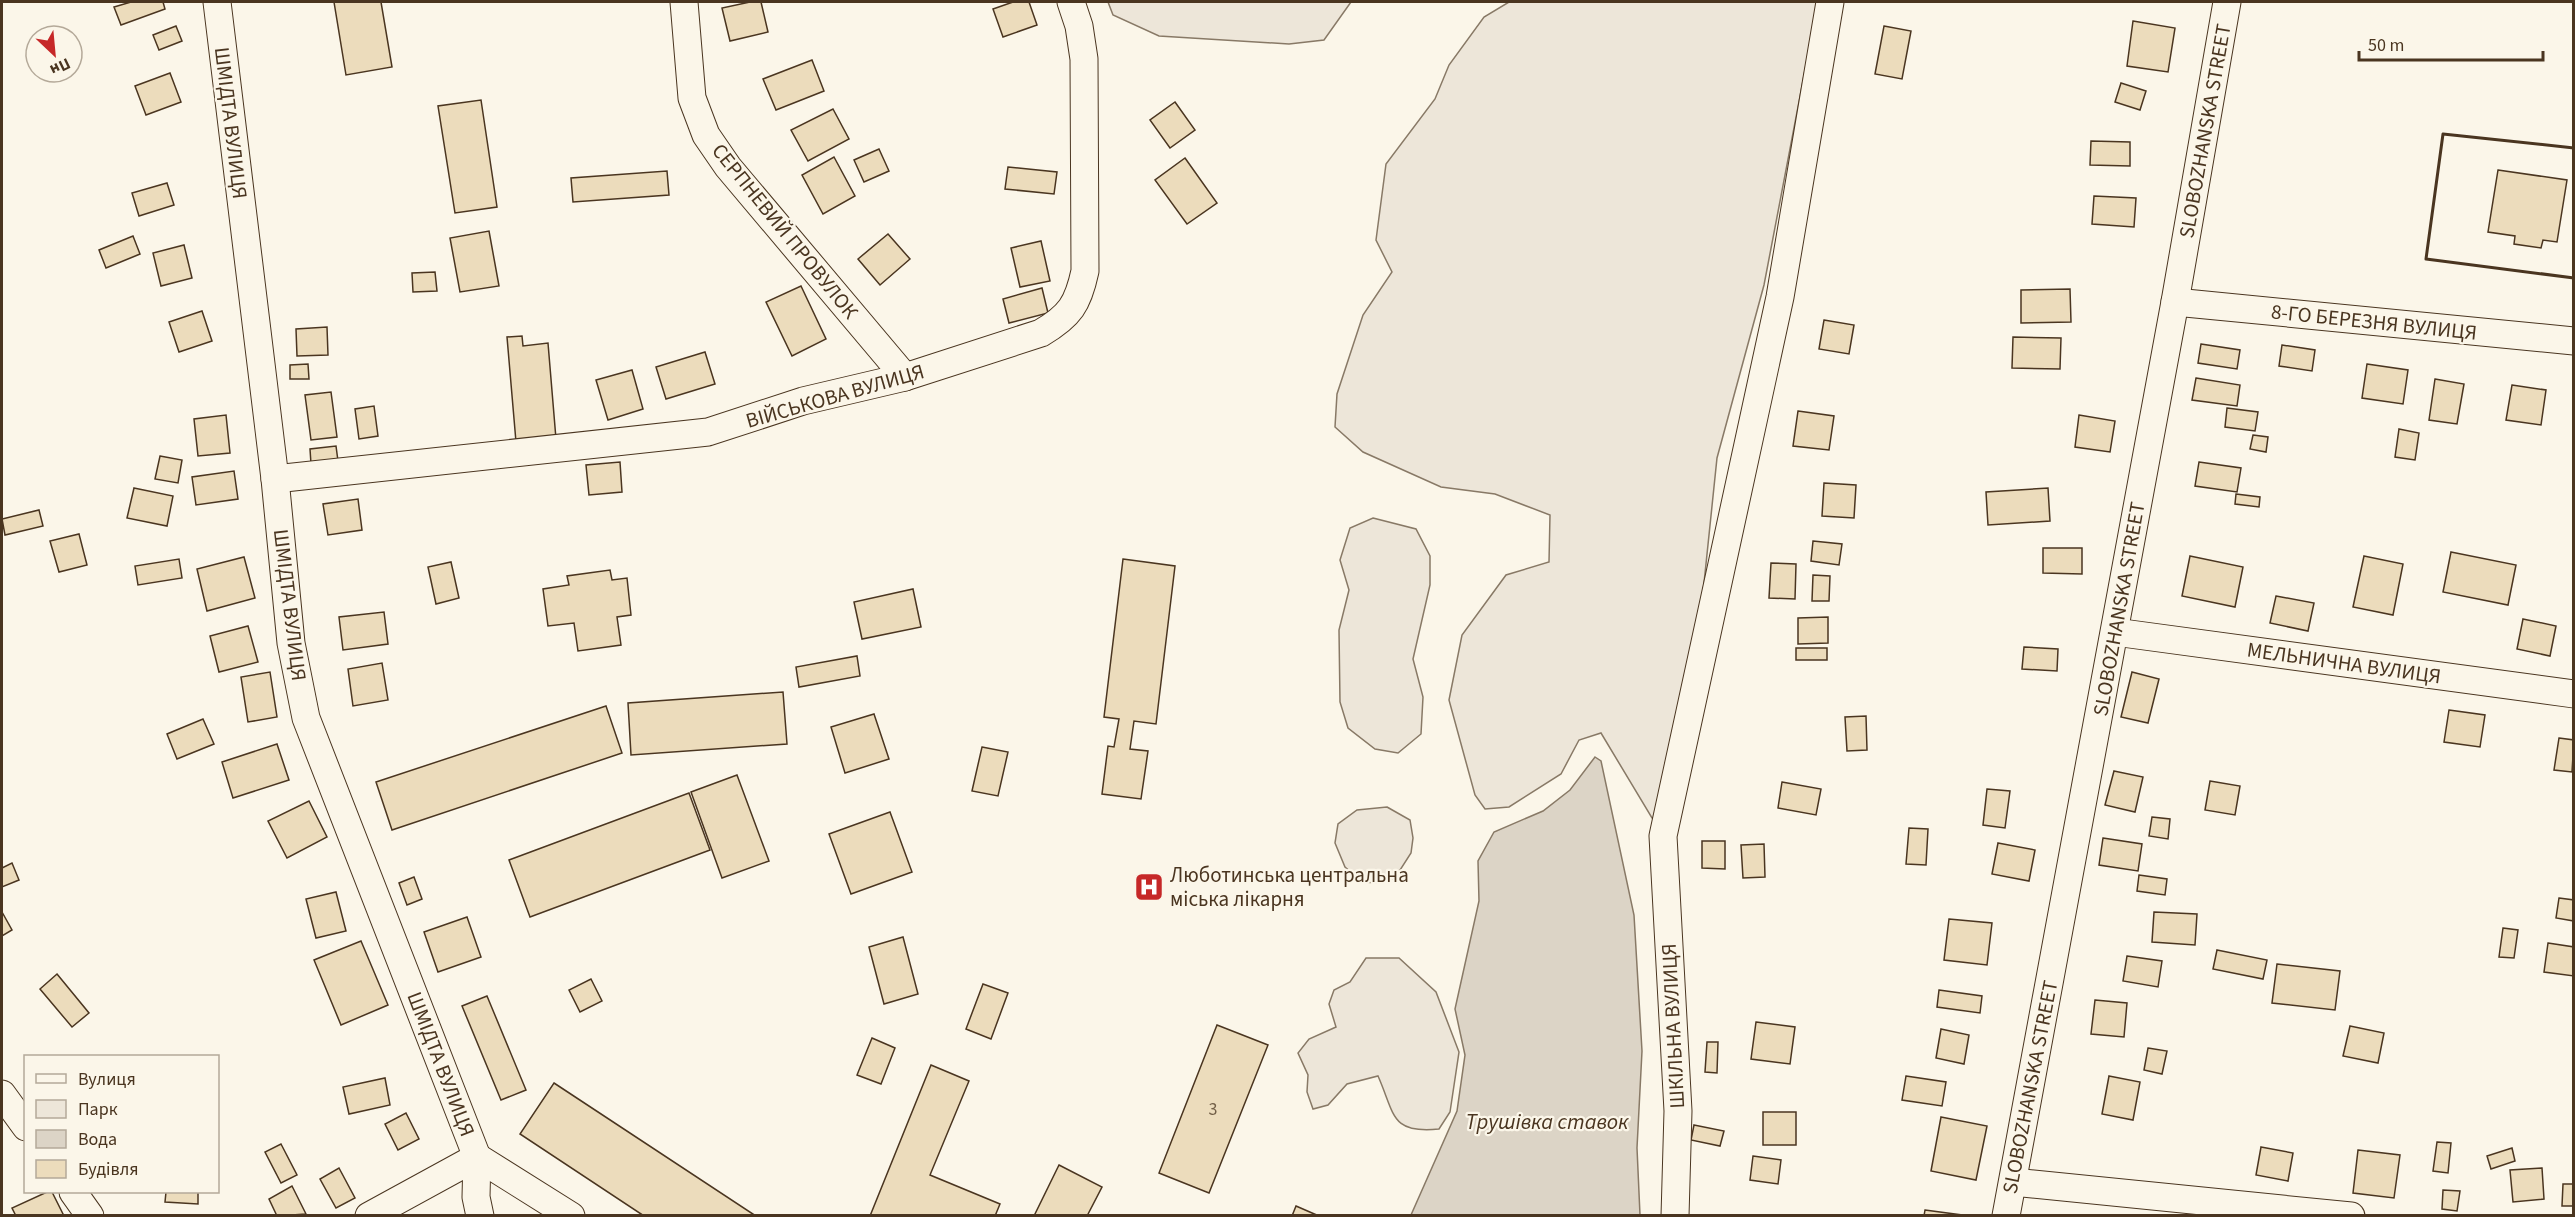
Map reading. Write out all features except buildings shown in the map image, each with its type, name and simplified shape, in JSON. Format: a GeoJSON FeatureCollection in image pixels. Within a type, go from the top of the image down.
{"type":"FeatureCollection","features":[{"type":"Feature","properties":{"kind":"street","name":"ШМІДТА ВУЛИЦЯ"},"geometry":{"type":"LineString","coordinates":[[216,2],[275,479],[291,643],[306,718],[477,1157],[476,1197],[480,1215]]}},
{"type":"Feature","properties":{"kind":"street","name":"СЕРПНЕВИЙ ПРОВУЛОК"},"geometry":{"type":"LineString","coordinates":[[684,2],[692,98],[706,135],[728,167],[905,377]]}},
{"type":"Feature","properties":{"kind":"street"},"geometry":{"type":"LineString","coordinates":[[1075,14],[1090,2]]}},
{"type":"Feature","properties":{"kind":"street","name":"ШКІЛЬНА ВУЛИЦЯ"},"geometry":{"type":"LineString","coordinates":[[1676,1215],[1678,1111],[1663,836],[1780,297],[1830,2]]}},
{"type":"Feature","properties":{"kind":"street","name":"SLOBOZHANSKA STREET"},"geometry":{"type":"LineString","coordinates":[[2006,1215],[2115,632],[2228,2]]}},
{"type":"Feature","properties":{"kind":"street","name":"ВІЙСЬКОВА ВУЛИЦЯ"},"geometry":{"type":"LineString","coordinates":[[275,479],[708,432],[803,401],[905,377],[1041,333],[1060,322],[1071,312],[1081,290],[1085,271],[1084,59],[1075,14]]}},
{"type":"Feature","properties":{"kind":"street","name":"8-ГО БЕРЕЗНЯ ВУЛИЦЯ"},"geometry":{"type":"LineString","coordinates":[[2175,302],[2574,341]]}},
{"type":"Feature","properties":{"kind":"street","name":"МЕЛЬНИЧНА ВУЛИЦЯ"},"geometry":{"type":"LineString","coordinates":[[2115,632],[2574,694]]}},
{"type":"Feature","properties":{"kind":"street"},"geometry":{"type":"LineString","coordinates":[[2,1094],[24,1124]]}},
{"type":"Feature","properties":{"kind":"street"},"geometry":{"type":"LineString","coordinates":[[369,1215],[477,1157],[571,1215]]}},
{"type":"Feature","properties":{"kind":"street"},"geometry":{"type":"LineString","coordinates":[[2013,1182],[2351,1215]]}},
{"type":"Feature","properties":{"kind":"street"},"geometry":{"type":"LineString","coordinates":[[74,1193],[90,1215]]}},
{"type":"Feature","properties":{"kind":"green space"},"geometry":{"type":"Polygon","coordinates":[[[1108,2],[1351,2],[1324,40],[1289,44],[1159,36],[1113,15],[1108,2]]]}},
{"type":"Feature","properties":{"kind":"green space"},"geometry":{"type":"Polygon","coordinates":[[[1509,2],[1818,2],[1764,285],[1717,458],[1680,814],[1652,818],[1601,733],[1579,740],[1561,774],[1509,807],[1485,809],[1475,795],[1449,700],[1462,635],[1506,575],[1549,562],[1550,515],[1495,494],[1441,487],[1363,452],[1335,427],[1337,394],[1363,315],[1392,272],[1376,240],[1386,164],[1435,99],[1449,65],[1484,17],[1509,2]]]}},
{"type":"Feature","properties":{"kind":"green space"},"geometry":{"type":"Polygon","coordinates":[[[1373,518],[1416,529],[1430,556],[1430,585],[1413,659],[1423,697],[1421,734],[1398,753],[1375,749],[1348,728],[1340,702],[1339,630],[1349,590],[1340,560],[1350,528],[1373,518]]]}},
{"type":"Feature","properties":{"kind":"green space"},"geometry":{"type":"Polygon","coordinates":[[[1387,807],[1410,820],[1413,838],[1411,853],[1395,878],[1381,883],[1362,882],[1345,867],[1335,843],[1338,824],[1357,810],[1387,807]]]}},
{"type":"Feature","properties":{"kind":"green space"},"geometry":{"type":"Polygon","coordinates":[[[1366,958],[1399,958],[1436,992],[1459,1052],[1450,1112],[1439,1129],[1411,1128],[1397,1119],[1378,1076],[1347,1084],[1328,1105],[1313,1109],[1307,1092],[1308,1075],[1298,1053],[1309,1039],[1336,1027],[1329,1004],[1334,990],[1350,982],[1366,958]]]}},
{"type":"Feature","properties":{"kind":"water","name":"Трушівка ставок"},"geometry":{"type":"Polygon","coordinates":[[[1595,757],[1601,761],[1634,915],[1642,1051],[1637,1148],[1640,1215],[1411,1215],[1457,1111],[1465,1055],[1455,1009],[1479,901],[1478,861],[1494,832],[1543,811],[1570,790],[1595,757]]]}},
{"type":"Feature","properties":{"kind":"wall"},"geometry":{"type":"LineString","coordinates":[[2574,148],[2443,134],[2426,259],[2574,278]]}},
{"type":"Feature","properties":{"kind":"place","name":"Люботинська центральна міська лікарня"},"geometry":{"type":"Point","coordinates":[1149,887]}}]}
